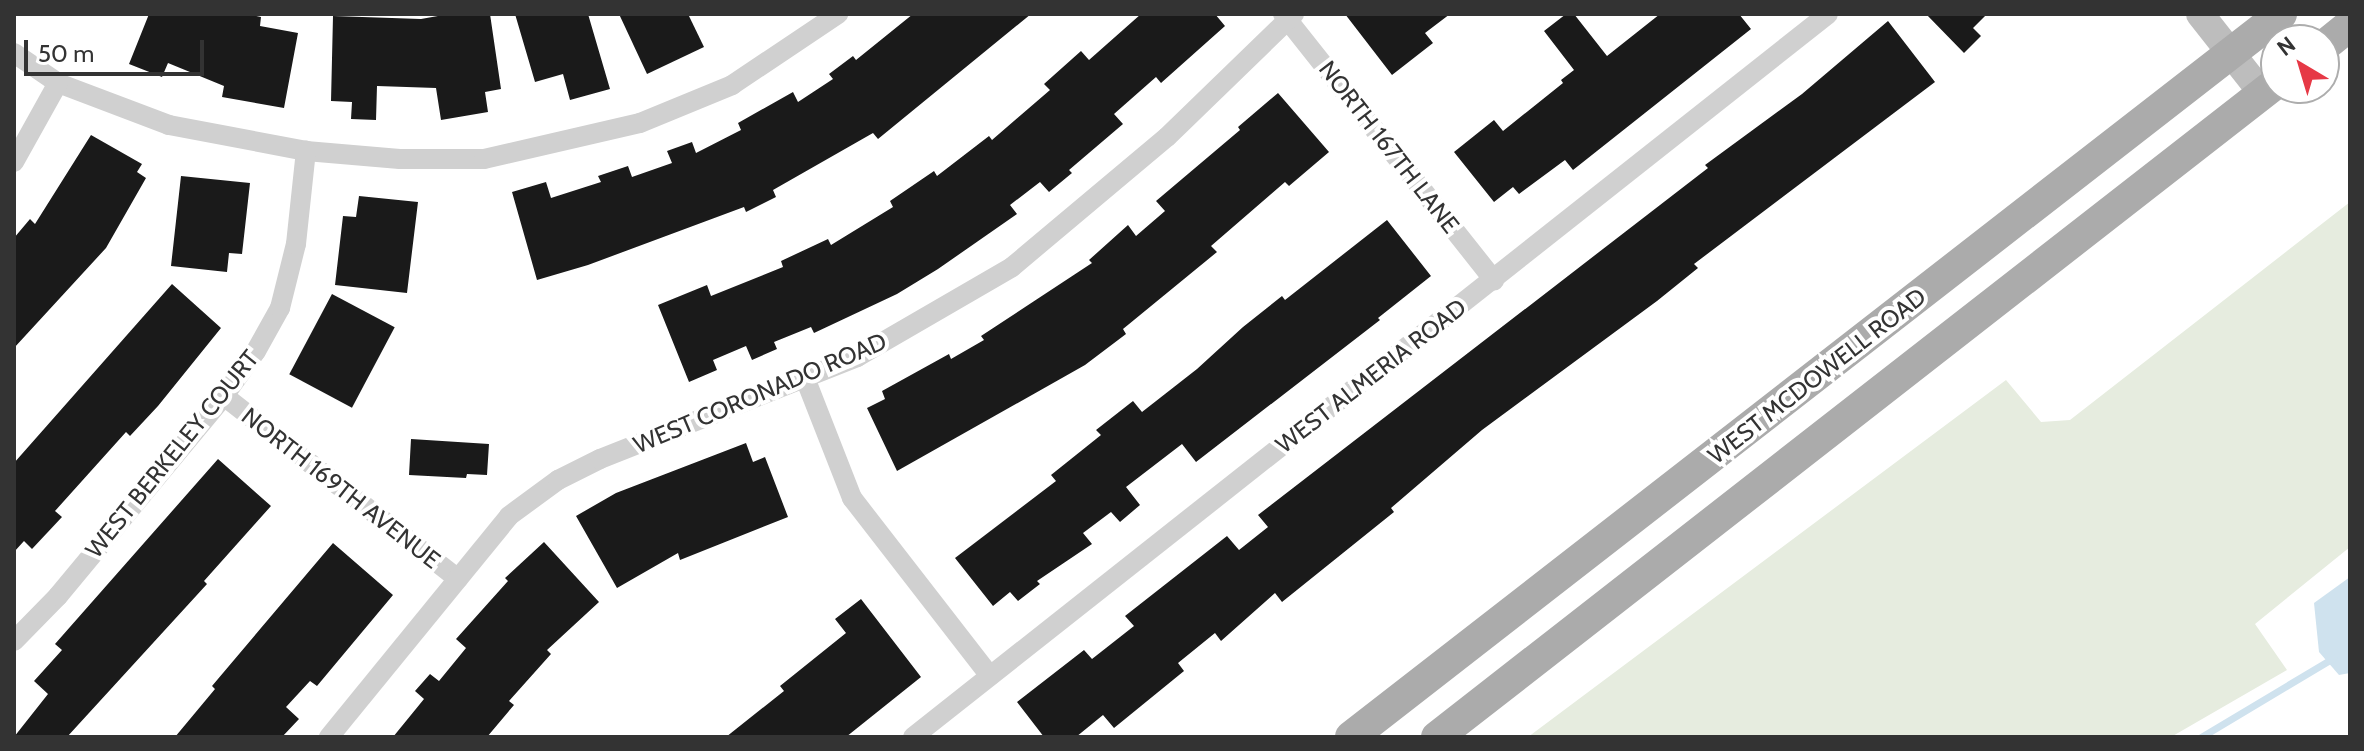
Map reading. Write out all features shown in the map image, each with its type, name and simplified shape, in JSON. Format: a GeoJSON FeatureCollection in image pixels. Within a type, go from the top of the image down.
{"type":"FeatureCollection","features":[{"type":"Feature","properties":{"kind":"main road","name":"WEST MCDOWELL ROAD"},"geometry":{"type":"LineString","coordinates":[[1351,737],[2281,14]]}},
{"type":"Feature","properties":{"kind":"main road"},"geometry":{"type":"LineString","coordinates":[[1437,737],[2260,95]]}},
{"type":"Feature","properties":{"kind":"street"},"geometry":{"type":"LineString","coordinates":[[14,53],[58,83],[169,125],[306,151],[400,159],[484,159],[640,123],[732,85],[838,14]]}},
{"type":"Feature","properties":{"kind":"street","name":"WEST ALMERIA ROAD"},"geometry":{"type":"LineString","coordinates":[[913,737],[1828,14]]}},
{"type":"Feature","properties":{"kind":"street"},"geometry":{"type":"LineString","coordinates":[[2200,14],[2231,54],[2260,80]]}},
{"type":"Feature","properties":{"kind":"street","name":"NORTH 167TH LANE"},"geometry":{"type":"LineString","coordinates":[[1289,16],[1494,280]]}},
{"type":"Feature","properties":{"kind":"street","name":"WEST CORONADO ROAD"},"geometry":{"type":"LineString","coordinates":[[329,737],[509,516],[558,480],[600,459],[857,357],[1012,267],[1167,137],[1289,16]]}},
{"type":"Feature","properties":{"kind":"street"},"geometry":{"type":"LineString","coordinates":[[14,162],[58,83]]}},
{"type":"Feature","properties":{"kind":"street","name":"WEST BERKELEY COURT"},"geometry":{"type":"LineString","coordinates":[[14,641],[58,596],[224,396],[280,308],[296,244],[306,151]]}},
{"type":"Feature","properties":{"kind":"street"},"geometry":{"type":"LineString","coordinates":[[805,378],[852,498],[990,676]]}},
{"type":"Feature","properties":{"kind":"street","name":"NORTH 169TH AVENUE"},"geometry":{"type":"LineString","coordinates":[[224,396],[458,579]]}},
{"type":"Feature","properties":{"kind":"shaded area"},"geometry":{"type":"Polygon","coordinates":[[[2350,202],[2350,547],[2255,624],[2287,670],[2171,737],[1528,737],[2006,380],[2041,422],[2070,420],[2350,202]]]}},
{"type":"Feature","properties":{"kind":"water"},"geometry":{"type":"Polygon","coordinates":[[[2350,577],[2350,673],[2339,675],[2319,652],[2314,603],[2350,577]]]}},
{"type":"Feature","properties":{"kind":"building"},"geometry":{"type":"Polygon","coordinates":[[[149,14],[246,14],[261,17],[260,26],[298,33],[284,108],[222,97],[224,86],[168,63],[162,77],[129,64],[149,14]]]}},
{"type":"Feature","properties":{"kind":"building"},"geometry":{"type":"Polygon","coordinates":[[[449,14],[490,14],[501,89],[485,92],[488,112],[441,120],[436,88],[377,86],[376,120],[351,119],[352,102],[331,101],[333,16],[421,19],[449,14]]]}},
{"type":"Feature","properties":{"kind":"building"},"geometry":{"type":"Polygon","coordinates":[[[515,14],[588,14],[610,89],[570,100],[563,74],[535,82],[515,14]]]}},
{"type":"Feature","properties":{"kind":"building"},"geometry":{"type":"Polygon","coordinates":[[[619,14],[688,14],[704,47],[647,74],[619,14]]]}},
{"type":"Feature","properties":{"kind":"building"},"geometry":{"type":"Polygon","coordinates":[[[913,14],[1031,14],[878,139],[873,133],[773,190],[776,197],[746,212],[744,207],[588,265],[537,280],[512,192],[546,182],[551,198],[601,182],[598,176],[628,166],[632,177],[672,163],[667,151],[692,142],[696,153],[741,130],[738,123],[793,92],[798,102],[833,79],[829,74],[853,56],[856,60],[913,14]]]}},
{"type":"Feature","properties":{"kind":"building"},"geometry":{"type":"Polygon","coordinates":[[[1141,14],[1215,14],[1225,26],[1161,83],[1156,77],[1114,114],[1123,124],[1069,170],[1072,173],[1049,192],[1040,182],[1010,205],[1017,214],[938,269],[897,294],[814,333],[811,327],[774,342],[777,349],[752,360],[746,346],[713,360],[717,370],[689,382],[658,305],[707,285],[711,296],[783,267],[781,261],[828,239],[831,245],[893,207],[890,201],[934,171],[937,176],[989,136],[992,140],[1050,90],[1044,84],[1081,51],[1089,60],[1141,14]]]}},
{"type":"Feature","properties":{"kind":"building"},"geometry":{"type":"Polygon","coordinates":[[[1345,14],[1450,14],[1425,33],[1433,43],[1392,75],[1345,14]]]}},
{"type":"Feature","properties":{"kind":"building"},"geometry":{"type":"Polygon","coordinates":[[[1566,14],[1574,14],[1607,56],[1660,14],[1739,14],[1751,29],[1573,170],[1565,160],[1519,194],[1513,187],[1494,202],[1454,152],[1494,120],[1503,131],[1563,83],[1561,80],[1574,70],[1544,31],[1566,14]]]}},
{"type":"Feature","properties":{"kind":"building"},"geometry":{"type":"Polygon","coordinates":[[[1926,14],[1987,14],[1973,28],[1981,36],[1964,53],[1926,14]]]}},
{"type":"Feature","properties":{"kind":"building"},"geometry":{"type":"Polygon","coordinates":[[[1888,21],[1935,82],[1694,264],[1698,268],[1657,301],[1482,430],[1391,508],[1394,512],[1282,602],[1275,593],[1221,641],[1215,633],[1178,663],[1184,671],[1114,728],[1103,715],[1076,737],[1044,737],[1017,702],[1084,650],[1092,659],[1134,626],[1125,616],[1227,536],[1239,550],[1268,527],[1258,515],[1708,168],[1705,165],[1802,94],[1888,21]]]}},
{"type":"Feature","properties":{"kind":"building"},"geometry":{"type":"Polygon","coordinates":[[[1278,93],[1329,152],[1289,186],[1285,182],[1211,246],[1217,252],[1123,329],[1126,334],[1085,365],[897,471],[867,408],[885,399],[882,391],[949,354],[951,359],[984,340],[981,336],[1092,263],[1089,260],[1128,225],[1136,236],[1165,211],[1156,201],[1240,130],[1238,127],[1278,93]]]}},
{"type":"Feature","properties":{"kind":"building"},"geometry":{"type":"Polygon","coordinates":[[[91,135],[142,164],[137,172],[146,178],[106,248],[14,348],[14,238],[30,219],[35,224],[91,135]]]}},
{"type":"Feature","properties":{"kind":"building"},"geometry":{"type":"Polygon","coordinates":[[[181,176],[250,183],[242,254],[229,253],[227,272],[171,266],[181,176]]]}},
{"type":"Feature","properties":{"kind":"building"},"geometry":{"type":"Polygon","coordinates":[[[359,196],[418,202],[407,293],[335,285],[343,216],[356,217],[359,196]]]}},
{"type":"Feature","properties":{"kind":"building"},"geometry":{"type":"Polygon","coordinates":[[[1387,220],[1431,276],[1378,318],[1380,320],[1196,462],[1182,444],[1126,487],[1140,505],[1120,522],[1111,512],[1083,533],[1092,544],[1037,581],[1040,584],[1018,601],[1010,592],[993,606],[955,558],[1056,481],[1051,475],[1101,435],[1096,430],[1133,401],[1142,412],[1282,296],[1285,300],[1387,220]]]}},
{"type":"Feature","properties":{"kind":"building"},"geometry":{"type":"Polygon","coordinates":[[[172,284],[221,328],[158,406],[130,436],[126,432],[55,511],[62,517],[32,549],[24,541],[14,552],[14,463],[172,284]]]}},
{"type":"Feature","properties":{"kind":"building"},"geometry":{"type":"Polygon","coordinates":[[[332,294],[395,327],[352,408],[289,374],[332,294]]]}},
{"type":"Feature","properties":{"kind":"building"},"geometry":{"type":"Polygon","coordinates":[[[411,439],[489,444],[487,475],[467,474],[466,478],[409,475],[411,439]]]}},
{"type":"Feature","properties":{"kind":"building"},"geometry":{"type":"Polygon","coordinates":[[[746,443],[753,462],[765,457],[788,517],[680,560],[678,553],[617,588],[576,516],[616,493],[746,443]]]}},
{"type":"Feature","properties":{"kind":"building"},"geometry":{"type":"Polygon","coordinates":[[[218,459],[271,506],[204,581],[207,584],[67,737],[14,737],[48,694],[34,681],[62,650],[55,644],[218,459]]]}},
{"type":"Feature","properties":{"kind":"building"},"geometry":{"type":"Polygon","coordinates":[[[544,542],[599,602],[547,650],[551,654],[509,701],[514,705],[487,737],[393,737],[424,699],[415,691],[430,674],[439,681],[466,648],[456,639],[508,581],[505,578],[544,542]]]}},
{"type":"Feature","properties":{"kind":"building"},"geometry":{"type":"Polygon","coordinates":[[[333,543],[393,595],[317,686],[310,681],[286,707],[299,719],[282,737],[175,737],[215,689],[212,686],[333,543]]]}},
{"type":"Feature","properties":{"kind":"building"},"geometry":{"type":"Polygon","coordinates":[[[861,599],[921,677],[846,737],[726,737],[784,691],[780,686],[846,633],[835,619],[861,599]]]}},
{"type":"Feature","properties":{"kind":"waterway"},"geometry":{"type":"LineString","coordinates":[[2201,737],[2333,658]]}}]}
